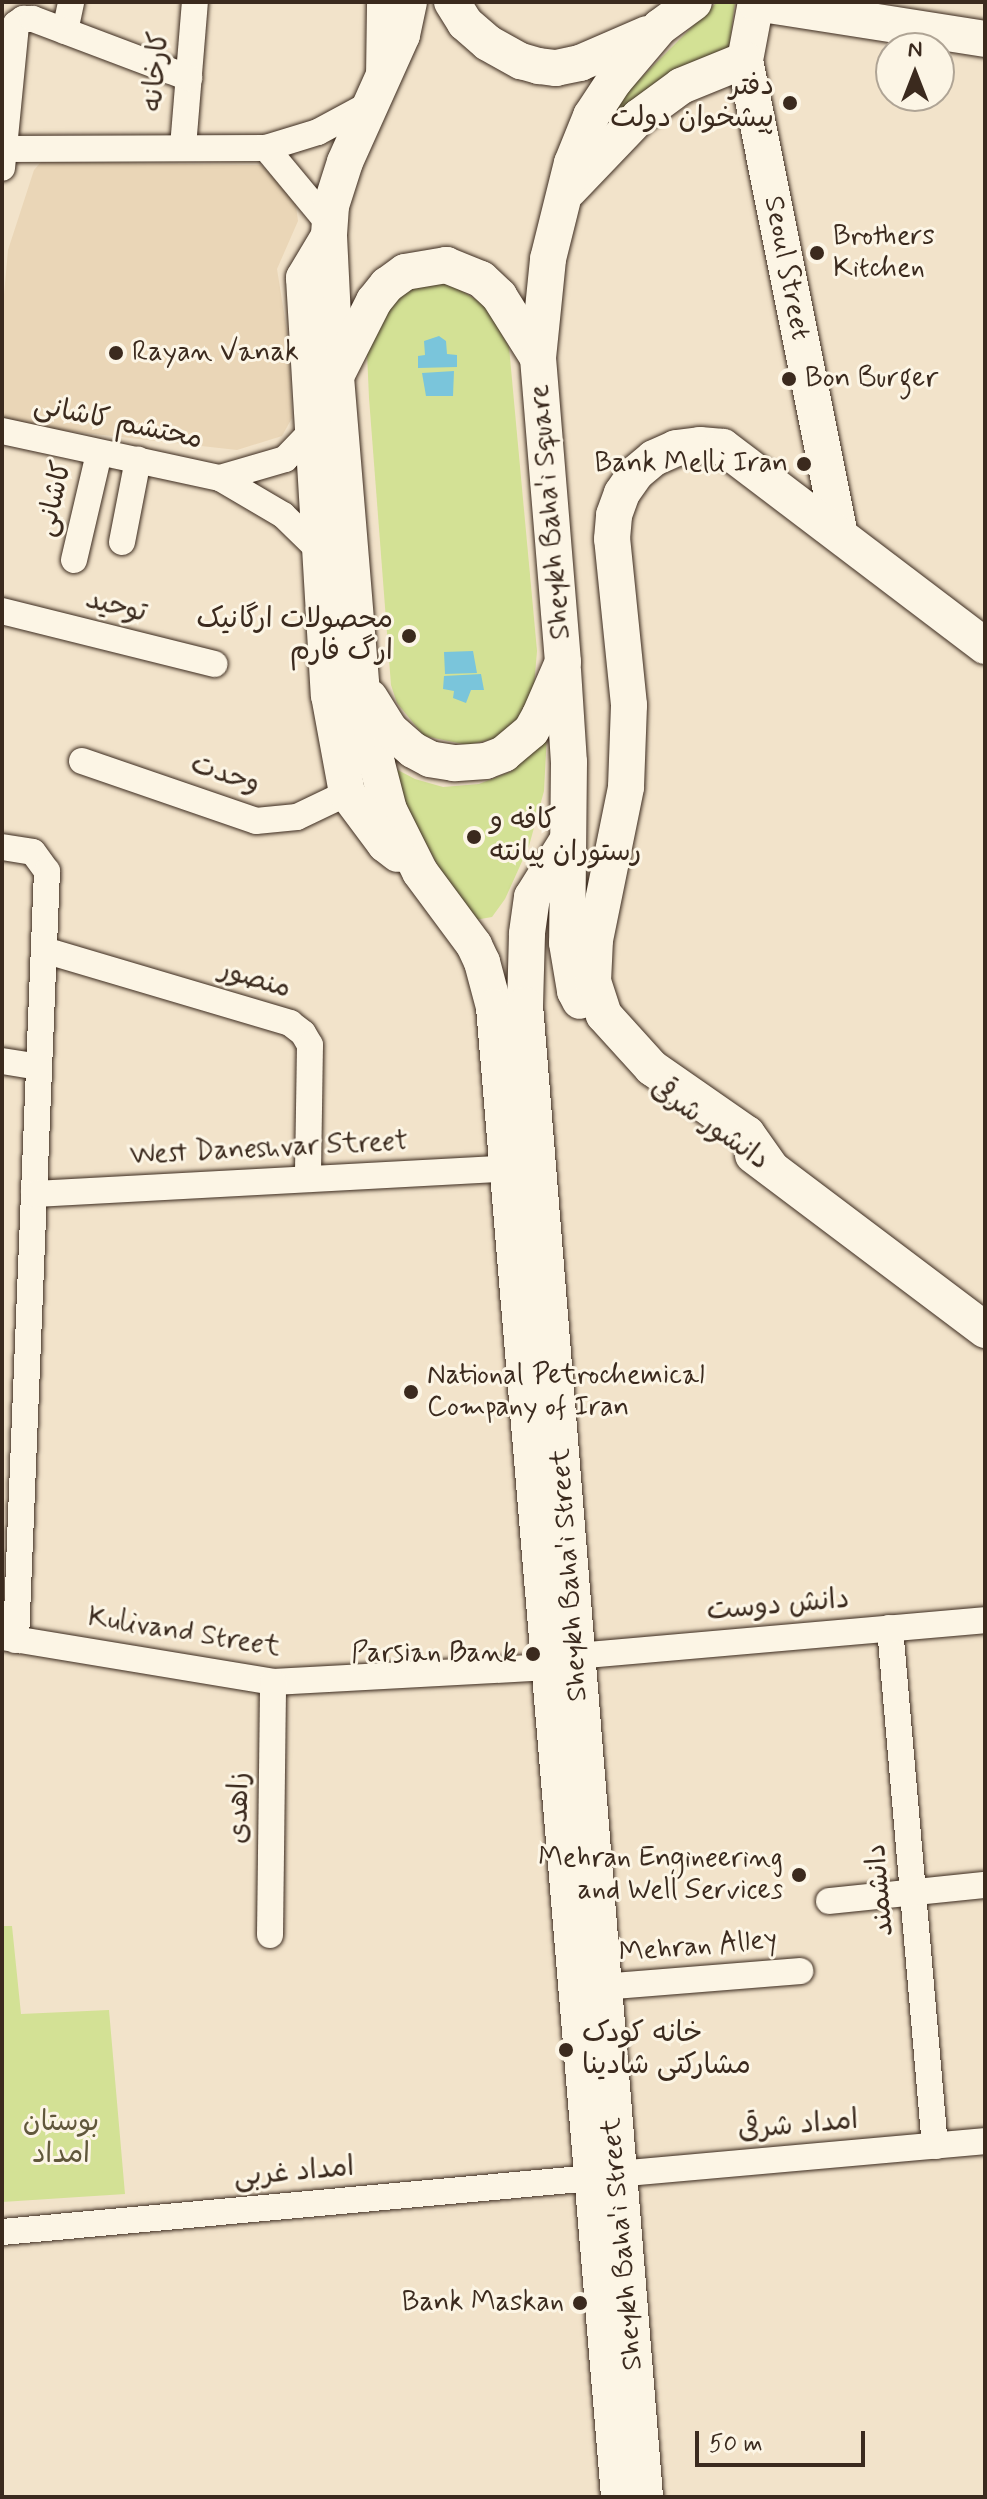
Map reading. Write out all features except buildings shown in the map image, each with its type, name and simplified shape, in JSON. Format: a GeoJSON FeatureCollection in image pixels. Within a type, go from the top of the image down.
{"type":"FeatureCollection","features":[{"type":"Feature","properties":{"kind":"main road"},"geometry":{"type":"LineString","coordinates":[[336,377],[329,230],[331,206],[345,162],[402,35],[409,2]]}},
{"type":"Feature","properties":{"kind":"main road"},"geometry":{"type":"LineString","coordinates":[[452,2],[465,23],[504,54],[556,68],[596,57],[694,2]]}},
{"type":"Feature","properties":{"kind":"main road"},"geometry":{"type":"LineString","coordinates":[[755,9],[985,39]]}},
{"type":"Feature","properties":{"kind":"main road"},"geometry":{"type":"LineString","coordinates":[[755,9],[875,36]]}},
{"type":"Feature","properties":{"kind":"main road","name":"Seoul Street"},"geometry":{"type":"LineString","coordinates":[[755,9],[745,60],[840,534]]}},
{"type":"Feature","properties":{"kind":"main road"},"geometry":{"type":"LineString","coordinates":[[538,358],[548,259],[563,197],[591,116],[614,81],[669,15]]}},
{"type":"Feature","properties":{"kind":"main road"},"geometry":{"type":"LineString","coordinates":[[955,51],[985,56]]}},
{"type":"Feature","properties":{"kind":"main road"},"geometry":{"type":"LineString","coordinates":[[563,197],[639,117],[668,95],[698,76],[745,60]]}},
{"type":"Feature","properties":{"kind":"main road"},"geometry":{"type":"LineString","coordinates":[[329,230],[304,278],[329,695],[347,793],[385,844],[420,872]]}},
{"type":"Feature","properties":{"kind":"main road","name":"Sheykh Baha'i Square"},"geometry":{"type":"LineString","coordinates":[[436,266],[463,269],[481,279],[509,310],[538,358],[563,662],[531,731],[504,754],[472,763],[430,759],[413,750],[390,730],[361,684],[336,377],[374,301],[387,285],[405,272],[436,266]]}},
{"type":"Feature","properties":{"kind":"main road"},"geometry":{"type":"LineString","coordinates":[[771,1168],[747,1134],[652,1068],[604,1015],[593,982],[595,940],[626,787],[629,705],[612,539],[614,515],[622,493],[636,473],[654,458],[688,446],[723,447],[985,646]]}},
{"type":"Feature","properties":{"kind":"main road"},"geometry":{"type":"LineString","coordinates":[[563,662],[569,762],[567,841]]}},
{"type":"Feature","properties":{"kind":"main road","name":"Sheykh Baha'i Street"},"geometry":{"type":"LineString","coordinates":[[361,684],[389,810],[420,872],[474,945],[490,984],[507,1168],[563,1662]]}},
{"type":"Feature","properties":{"kind":"main road","name":"Sheykh Baha'i Street"},"geometry":{"type":"LineString","coordinates":[[567,841],[532,897],[527,934],[525,1005],[563,1662],[604,2176],[619,2497]]}},
{"type":"Feature","properties":{"kind":"main road","name":"دانشور شرقی"},"geometry":{"type":"LineString","coordinates":[[567,841],[567,943],[575,991],[599,1034],[641,1079],[771,1168],[985,1330]]}},
{"type":"Feature","properties":{"kind":"main road","name":"Sheykh Baha'i Street"},"geometry":{"type":"LineString","coordinates":[[575,1819],[602,1987],[604,2176],[645,2497]]}},
{"type":"Feature","properties":{"kind":"street"},"geometry":{"type":"LineString","coordinates":[[65,31],[71,2]]}},
{"type":"Feature","properties":{"kind":"street","name":"کارخانه"},"geometry":{"type":"LineString","coordinates":[[183,147],[195,2]]}},
{"type":"Feature","properties":{"kind":"street"},"geometry":{"type":"LineString","coordinates":[[189,78],[33,19],[16,24],[3,156],[183,147],[266,148],[318,132],[376,91],[383,2]]}},
{"type":"Feature","properties":{"kind":"street"},"geometry":{"type":"LineString","coordinates":[[266,148],[329,230]]}},
{"type":"Feature","properties":{"kind":"street","name":"محتشم کاشانی"},"geometry":{"type":"LineString","coordinates":[[2,431],[220,478]]}},
{"type":"Feature","properties":{"kind":"street"},"geometry":{"type":"LineString","coordinates":[[220,478],[285,459],[311,432]]}},
{"type":"Feature","properties":{"kind":"street","name":"کاشانی"},"geometry":{"type":"LineString","coordinates":[[74,560],[99,453]]}},
{"type":"Feature","properties":{"kind":"street"},"geometry":{"type":"LineString","coordinates":[[122,542],[138,460]]}},
{"type":"Feature","properties":{"kind":"street"},"geometry":{"type":"LineString","coordinates":[[220,478],[283,515],[319,550]]}},
{"type":"Feature","properties":{"kind":"street","name":"توحید"},"geometry":{"type":"LineString","coordinates":[[2,611],[215,664]]}},
{"type":"Feature","properties":{"kind":"street","name":"وحدت"},"geometry":{"type":"LineString","coordinates":[[82,761],[256,821],[297,817],[347,793]]}},
{"type":"Feature","properties":{"kind":"street"},"geometry":{"type":"LineString","coordinates":[[2,847],[33,852],[47,871],[34,1194],[9,1638]]}},
{"type":"Feature","properties":{"kind":"street","name":"منصور"},"geometry":{"type":"LineString","coordinates":[[44,950],[290,1023],[303,1033],[310,1045],[308,1179]]}},
{"type":"Feature","properties":{"kind":"street"},"geometry":{"type":"LineString","coordinates":[[2,1061],[39,1067]]}},
{"type":"Feature","properties":{"kind":"street","name":"West Daneshvar Street"},"geometry":{"type":"LineString","coordinates":[[34,1194],[507,1168]]}},
{"type":"Feature","properties":{"kind":"street","name":"دانش دوست"},"geometry":{"type":"LineString","coordinates":[[563,1662],[985,1620]]}},
{"type":"Feature","properties":{"kind":"street","name":"دانشمند"},"geometry":{"type":"LineString","coordinates":[[890,1628],[935,2146]]}},
{"type":"Feature","properties":{"kind":"street","name":"Kulivand Street"},"geometry":{"type":"LineString","coordinates":[[9,1638],[273,1682],[563,1662]]}},
{"type":"Feature","properties":{"kind":"street","name":"زاهدی"},"geometry":{"type":"LineString","coordinates":[[270,1935],[273,1682]]}},
{"type":"Feature","properties":{"kind":"street"},"geometry":{"type":"LineString","coordinates":[[829,1901],[985,1885]]}},
{"type":"Feature","properties":{"kind":"street","name":"Mehran Alley"},"geometry":{"type":"LineString","coordinates":[[602,1987],[800,1971]]}},
{"type":"Feature","properties":{"kind":"street","name":"امداد شرقی"},"geometry":{"type":"LineString","coordinates":[[604,2176],[985,2141]]}},
{"type":"Feature","properties":{"kind":"street","name":"امداد غربی"},"geometry":{"type":"LineString","coordinates":[[2,2232],[604,2176]]}},
{"type":"Feature","properties":{"kind":"shaded area"},"geometry":{"type":"Polygon","coordinates":[[[41,162],[261,165],[295,199],[298,221],[277,269],[289,344],[292,418],[282,436],[237,450],[14,425],[2,418],[2,317],[8,250],[34,170],[41,162]]]}},
{"type":"Feature","properties":{"kind":"green space"},"geometry":{"type":"Polygon","coordinates":[[[717,2],[735,2],[729,48],[592,151],[626,93],[717,2]]]}},
{"type":"Feature","properties":{"kind":"green space"},"geometry":{"type":"Polygon","coordinates":[[[434,282],[452,285],[485,305],[509,347],[537,651],[533,698],[515,725],[497,738],[468,745],[424,736],[397,703],[391,685],[369,398],[367,353],[381,311],[406,288],[434,282]]]}},
{"type":"Feature","properties":{"kind":"green space"},"geometry":{"type":"Polygon","coordinates":[[[547,733],[544,791],[529,846],[505,899],[492,917],[475,920],[463,912],[409,812],[394,768],[415,779],[443,787],[479,784],[512,771],[547,733]]]}},
{"type":"Feature","properties":{"kind":"green space","name":"بوستان امداد"},"geometry":{"type":"Polygon","coordinates":[[[2,1926],[12,1926],[21,2014],[109,2010],[125,2194],[2,2202],[2,1926]]]}},
{"type":"Feature","properties":{"kind":"water"},"geometry":{"type":"Polygon","coordinates":[[[439,336],[446,341],[447,354],[457,355],[457,367],[418,368],[418,356],[425,355],[424,341],[439,336]]]}},
{"type":"Feature","properties":{"kind":"water"},"geometry":{"type":"Polygon","coordinates":[[[454,371],[453,396],[426,396],[422,373],[454,371]]]}},
{"type":"Feature","properties":{"kind":"water"},"geometry":{"type":"Polygon","coordinates":[[[473,651],[477,673],[445,674],[444,652],[473,651]]]}},
{"type":"Feature","properties":{"kind":"water"},"geometry":{"type":"Polygon","coordinates":[[[481,674],[484,690],[471,690],[466,703],[453,698],[454,691],[443,689],[444,676],[481,674]]]}},
{"type":"Feature","properties":{"kind":"place","name":"دفتر پیشخوان دولت"},"geometry":{"type":"Point","coordinates":[790,103]}},
{"type":"Feature","properties":{"kind":"place","name":"Brothers Kitchen"},"geometry":{"type":"Point","coordinates":[817,253]}},
{"type":"Feature","properties":{"kind":"place","name":"Rayan Vanak"},"geometry":{"type":"Point","coordinates":[116,353]}},
{"type":"Feature","properties":{"kind":"place","name":"Bon Burger"},"geometry":{"type":"Point","coordinates":[789,379]}},
{"type":"Feature","properties":{"kind":"place","name":"Bank Melli Iran"},"geometry":{"type":"Point","coordinates":[804,464]}},
{"type":"Feature","properties":{"kind":"place","name":"محصولات ارگانیک ارگ فارم"},"geometry":{"type":"Point","coordinates":[409,636]}},
{"type":"Feature","properties":{"kind":"place","name":"کافه و رستوران پیانته"},"geometry":{"type":"Point","coordinates":[474,837]}},
{"type":"Feature","properties":{"kind":"place","name":"National Petrochemical Company of Iran"},"geometry":{"type":"Point","coordinates":[411,1392]}},
{"type":"Feature","properties":{"kind":"place","name":"Parsian Bank"},"geometry":{"type":"Point","coordinates":[533,1654]}},
{"type":"Feature","properties":{"kind":"place","name":"Mehran Engineering and Well Services"},"geometry":{"type":"Point","coordinates":[799,1875]}},
{"type":"Feature","properties":{"kind":"place","name":"خانه کودک مشارکتی شادینا"},"geometry":{"type":"Point","coordinates":[566,2050]}},
{"type":"Feature","properties":{"kind":"place","name":"Bank Maskan"},"geometry":{"type":"Point","coordinates":[580,2303]}}]}
